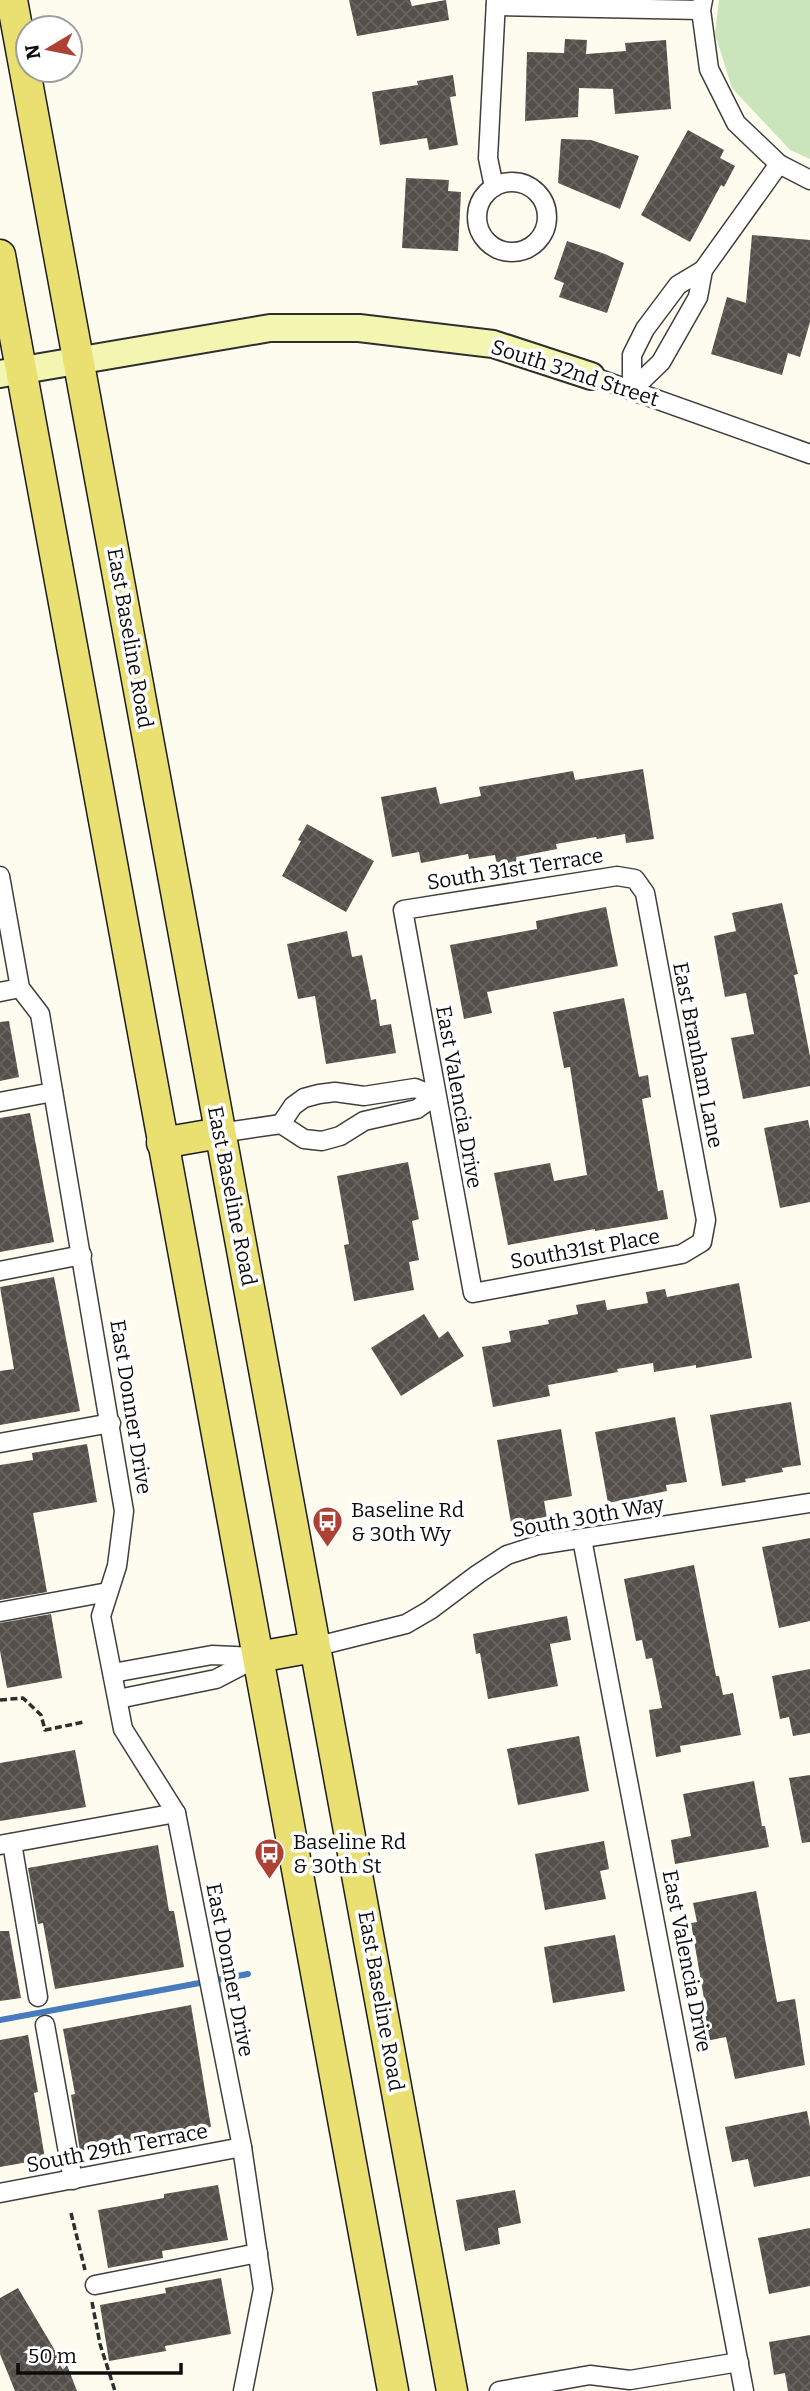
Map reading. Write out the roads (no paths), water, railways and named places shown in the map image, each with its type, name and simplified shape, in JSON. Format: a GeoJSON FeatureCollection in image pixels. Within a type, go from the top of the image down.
{"type":"FeatureCollection","features":[{"type":"Feature","properties":{"kind":"main road","name":"East Baseline Road"},"geometry":{"type":"LineString","coordinates":[[12,0],[452,2391]]}},
{"type":"Feature","properties":{"kind":"main road"},"geometry":{"type":"LineString","coordinates":[[0,255],[11,372],[162,1143],[393,2391]]}},
{"type":"Feature","properties":{"kind":"main road"},"geometry":{"type":"LineString","coordinates":[[162,1143],[220,1133]]}},
{"type":"Feature","properties":{"kind":"main road"},"geometry":{"type":"LineString","coordinates":[[258,1657],[314,1647]]}},
{"type":"Feature","properties":{"kind":"street"},"geometry":{"type":"LineString","coordinates":[[494,187],[488,158],[496,3],[702,5],[709,69],[736,123],[779,164],[810,180]]}},
{"type":"Feature","properties":{"kind":"street"},"geometry":{"type":"LineString","coordinates":[[632,390],[632,355],[645,329],[678,285],[703,270],[779,164]]}},
{"type":"Feature","properties":{"kind":"street"},"geometry":{"type":"LineString","coordinates":[[632,390],[661,362],[698,297],[703,270]]}},
{"type":"Feature","properties":{"kind":"street","name":"South 32nd Street"},"geometry":{"type":"LineString","coordinates":[[11,372],[270,328],[359,328],[493,344],[592,376],[810,454]]}},
{"type":"Feature","properties":{"kind":"street","name":"East Donner Drive"},"geometry":{"type":"LineString","coordinates":[[0,876],[20,988],[40,1014],[124,1511],[117,1566],[101,1616],[123,1729],[176,1813],[242,2147],[263,2290],[243,2391]]}},
{"type":"Feature","properties":{"kind":"street","name":"South 31st Terrace"},"geometry":{"type":"LineString","coordinates":[[402,910],[617,876],[635,879]]}},
{"type":"Feature","properties":{"kind":"street","name":"East Branham Lane"},"geometry":{"type":"LineString","coordinates":[[635,879],[645,893],[706,1220],[702,1242]]}},
{"type":"Feature","properties":{"kind":"street","name":"East Valencia Drive"},"geometry":{"type":"LineString","coordinates":[[402,910],[473,1293]]}},
{"type":"Feature","properties":{"kind":"street"},"geometry":{"type":"LineString","coordinates":[[0,992],[20,988]]}},
{"type":"Feature","properties":{"kind":"street"},"geometry":{"type":"LineString","coordinates":[[281,1124],[293,1106],[304,1098],[319,1094],[335,1092],[364,1096],[415,1088],[435,1096]]}},
{"type":"Feature","properties":{"kind":"street"},"geometry":{"type":"LineString","coordinates":[[0,1102],[53,1092]]}},
{"type":"Feature","properties":{"kind":"street"},"geometry":{"type":"LineString","coordinates":[[220,1133],[281,1124],[304,1139],[323,1141],[340,1136],[364,1121],[417,1109],[435,1096]]}},
{"type":"Feature","properties":{"kind":"street","name":"South31st Place"},"geometry":{"type":"LineString","coordinates":[[473,1293],[682,1254],[702,1242]]}},
{"type":"Feature","properties":{"kind":"street"},"geometry":{"type":"LineString","coordinates":[[0,1271],[82,1255]]}},
{"type":"Feature","properties":{"kind":"street"},"geometry":{"type":"LineString","coordinates":[[0,1443],[111,1423]]}},
{"type":"Feature","properties":{"kind":"street","name":"South 30th Way"},"geometry":{"type":"LineString","coordinates":[[314,1647],[407,1624],[507,1555],[538,1545],[810,1503]]}},
{"type":"Feature","properties":{"kind":"street","name":"East Valencia Drive"},"geometry":{"type":"LineString","coordinates":[[582,1539],[744,2391]]}},
{"type":"Feature","properties":{"kind":"street"},"geometry":{"type":"LineString","coordinates":[[0,1612],[108,1592]]}},
{"type":"Feature","properties":{"kind":"street"},"geometry":{"type":"LineString","coordinates":[[113,1673],[212,1655],[258,1657]]}},
{"type":"Feature","properties":{"kind":"street"},"geometry":{"type":"LineString","coordinates":[[118,1699],[216,1679],[258,1657]]}},
{"type":"Feature","properties":{"kind":"street"},"geometry":{"type":"LineString","coordinates":[[168,1663],[173,1688]]}},
{"type":"Feature","properties":{"kind":"street"},"geometry":{"type":"LineString","coordinates":[[38,1997],[6,1844],[176,1813]]}},
{"type":"Feature","properties":{"kind":"street"},"geometry":{"type":"LineString","coordinates":[[45,2025],[73,2180]]}},
{"type":"Feature","properties":{"kind":"street","name":"South 29th Terrace"},"geometry":{"type":"LineString","coordinates":[[0,2193],[242,2147]]}},
{"type":"Feature","properties":{"kind":"street"},"geometry":{"type":"LineString","coordinates":[[95,2285],[258,2253]]}},
{"type":"Feature","properties":{"kind":"street"},"geometry":{"type":"LineString","coordinates":[[499,2391],[558,2386],[590,2375],[630,2380],[739,2361]]}},
{"type":"Feature","properties":{"kind":"street"},"geometry":{"type":"LineString","coordinates":[[610,2391],[630,2380]]}},
{"type":"Feature","properties":{"kind":"waterway"},"geometry":{"type":"LineString","coordinates":[[0,2020],[248,1974]]}},
{"type":"Feature","properties":{"kind":"place","name":"Baseline Rd & 30th Wy"},"geometry":{"type":"Point","coordinates":[328,1549]}},
{"type":"Feature","properties":{"kind":"place","name":"Baseline Rd & 30th St"},"geometry":{"type":"Point","coordinates":[270,1881]}}]}
